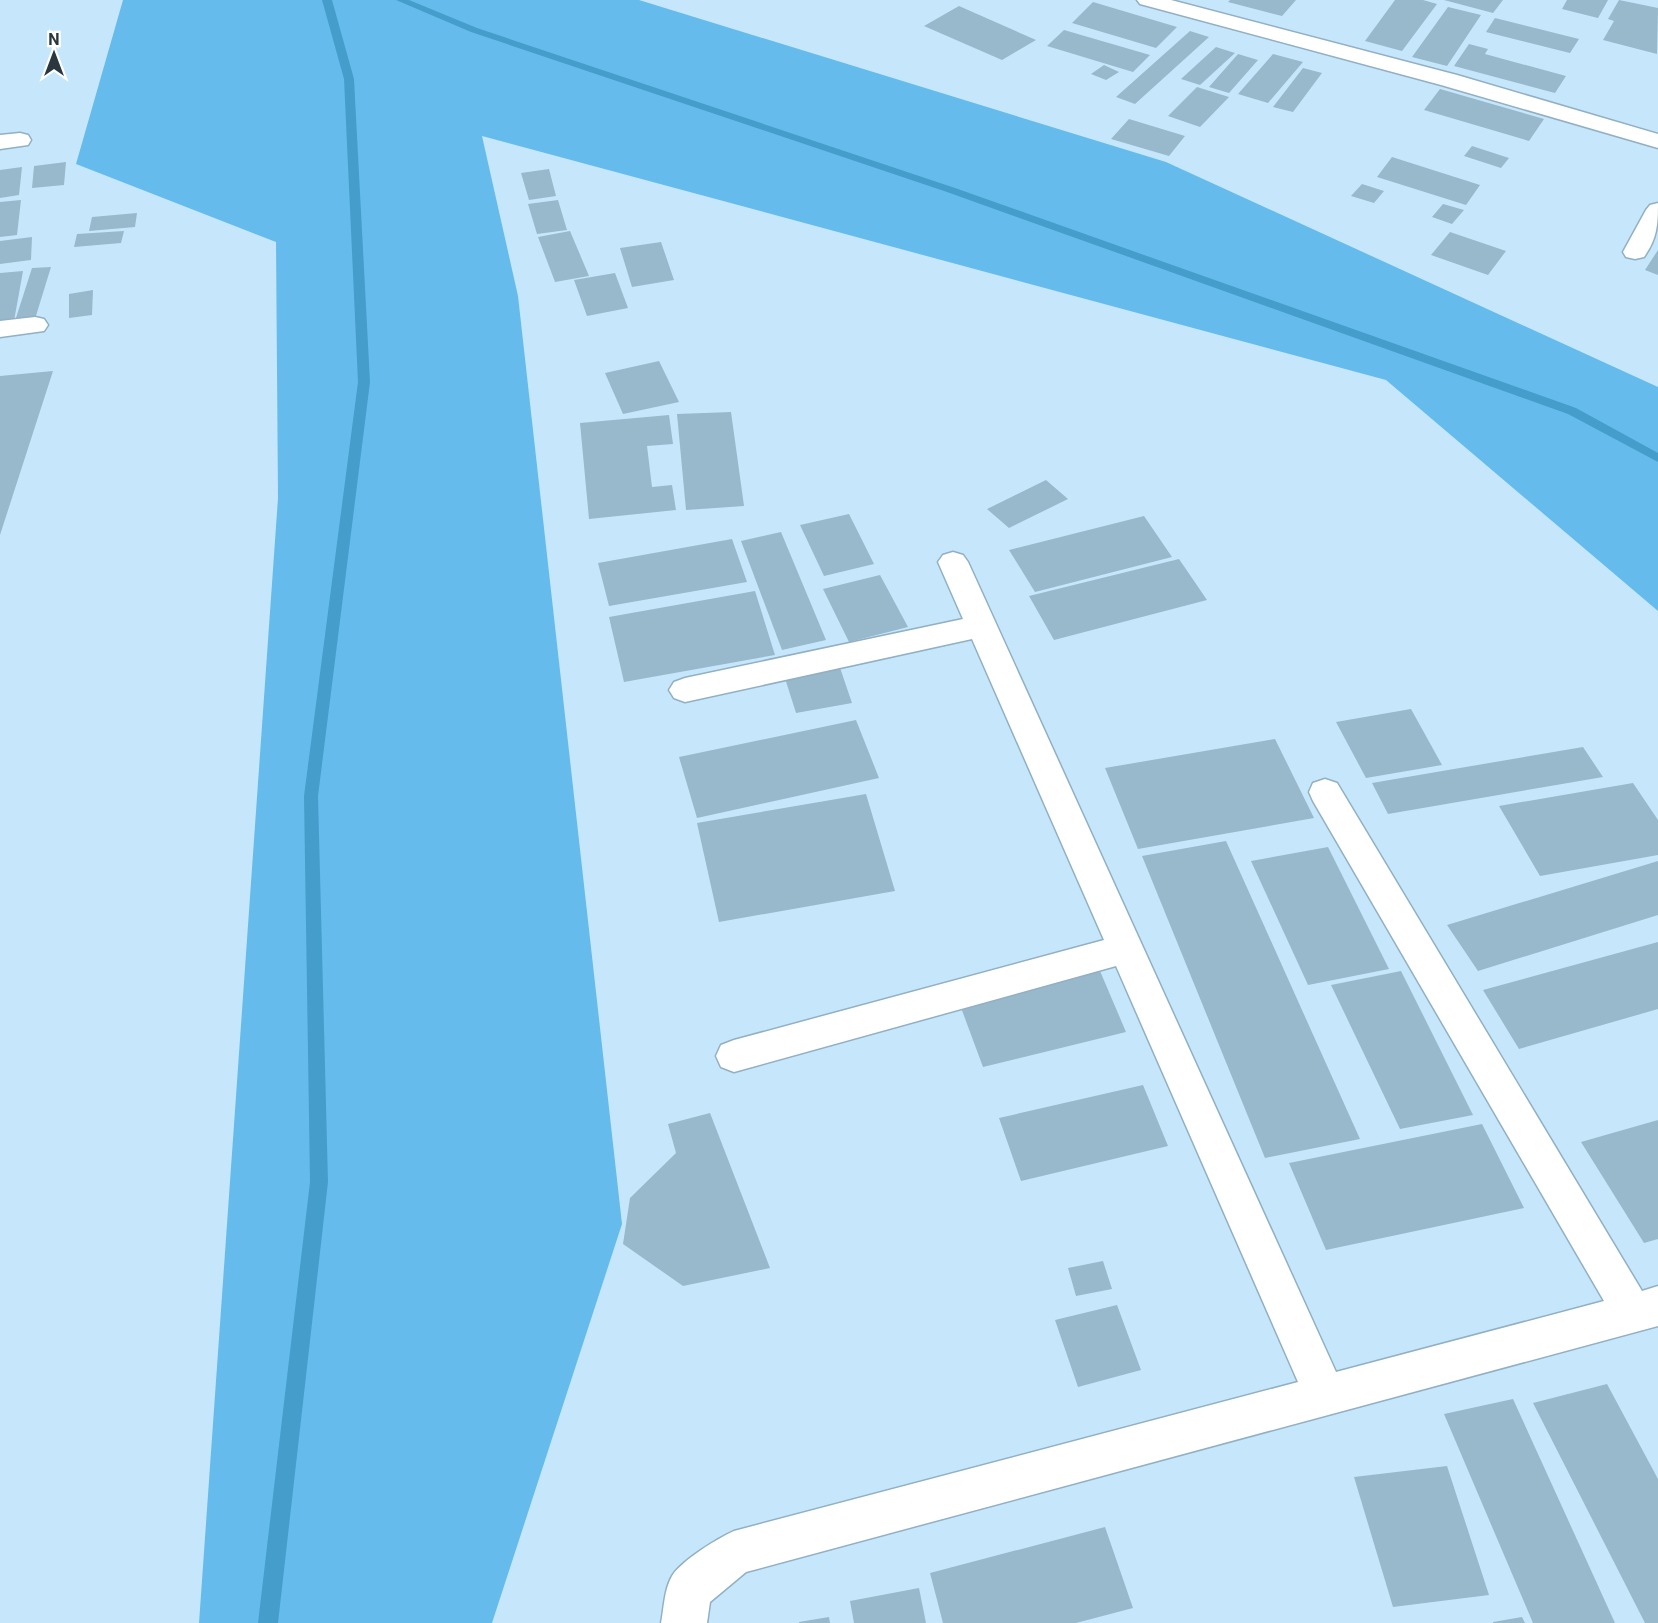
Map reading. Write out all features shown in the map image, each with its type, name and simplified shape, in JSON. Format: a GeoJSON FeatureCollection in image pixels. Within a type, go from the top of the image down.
{"type":"FeatureCollection","features":[{"type":"Feature","properties":{"kind":"street"},"geometry":{"type":"LineString","coordinates":[[1147,0],[1449,80],[1658,141]]}},
{"type":"Feature","properties":{"kind":"street"},"geometry":{"type":"LineString","coordinates":[[1635,252],[1658,210]]}},
{"type":"Feature","properties":{"kind":"street"},"geometry":{"type":"LineString","coordinates":[[0,329],[34,325]]}},
{"type":"Feature","properties":{"kind":"street"},"geometry":{"type":"LineString","coordinates":[[953,562],[1325,1395]]}},
{"type":"Feature","properties":{"kind":"street"},"geometry":{"type":"LineString","coordinates":[[685,690],[982,626]]}},
{"type":"Feature","properties":{"kind":"street"},"geometry":{"type":"LineString","coordinates":[[684,1623],[689,1590],[734,1553],[1646,1309],[1326,792]]}},
{"type":"Feature","properties":{"kind":"street"},"geometry":{"type":"LineString","coordinates":[[734,1056],[1125,949]]}},
{"type":"Feature","properties":{"kind":"shaded area"},"geometry":{"type":"Polygon","coordinates":[[[123,0],[639,0],[1166,162],[1658,387],[1658,611],[1386,380],[482,136],[518,296],[622,1224],[492,1623],[199,1623],[278,498],[276,242],[76,164],[123,0]]]}},
{"type":"Feature","properties":{"kind":"building"},"geometry":{"type":"Polygon","coordinates":[[[1230,0],[1296,0],[1282,16],[1228,2],[1230,0]]]}},
{"type":"Feature","properties":{"kind":"building"},"geometry":{"type":"Polygon","coordinates":[[[1395,0],[1423,0],[1437,4],[1402,51],[1365,41],[1395,0]]]}},
{"type":"Feature","properties":{"kind":"building"},"geometry":{"type":"Polygon","coordinates":[[[1444,0],[1503,0],[1493,13],[1444,0]]]}},
{"type":"Feature","properties":{"kind":"building"},"geometry":{"type":"Polygon","coordinates":[[[1567,0],[1608,0],[1598,18],[1562,9],[1567,0]]]}},
{"type":"Feature","properties":{"kind":"building"},"geometry":{"type":"Polygon","coordinates":[[[1619,0],[1658,8],[1657,54],[1603,40],[1614,21],[1608,19],[1619,0]]]}},
{"type":"Feature","properties":{"kind":"building"},"geometry":{"type":"Polygon","coordinates":[[[1093,2],[1177,27],[1156,48],[1072,23],[1093,2]]]}},
{"type":"Feature","properties":{"kind":"building"},"geometry":{"type":"Polygon","coordinates":[[[959,6],[1036,40],[1002,60],[924,26],[959,6]]]}},
{"type":"Feature","properties":{"kind":"building"},"geometry":{"type":"Polygon","coordinates":[[[1448,7],[1481,15],[1447,66],[1412,57],[1448,7]]]}},
{"type":"Feature","properties":{"kind":"building"},"geometry":{"type":"Polygon","coordinates":[[[1495,18],[1579,39],[1570,53],[1486,32],[1495,18]]]}},
{"type":"Feature","properties":{"kind":"building"},"geometry":{"type":"Polygon","coordinates":[[[1064,30],[1150,55],[1133,72],[1047,46],[1064,30]]]}},
{"type":"Feature","properties":{"kind":"building"},"geometry":{"type":"Polygon","coordinates":[[[1190,31],[1209,37],[1135,104],[1116,97],[1190,31]]]}},
{"type":"Feature","properties":{"kind":"building"},"geometry":{"type":"Polygon","coordinates":[[[1469,44],[1488,49],[1485,54],[1566,76],[1555,93],[1454,66],[1469,44]]]}},
{"type":"Feature","properties":{"kind":"building"},"geometry":{"type":"Polygon","coordinates":[[[1216,47],[1235,53],[1200,85],[1181,79],[1216,47]]]}},
{"type":"Feature","properties":{"kind":"building"},"geometry":{"type":"Polygon","coordinates":[[[1238,54],[1258,60],[1229,93],[1209,87],[1238,54]]]}},
{"type":"Feature","properties":{"kind":"building"},"geometry":{"type":"Polygon","coordinates":[[[1273,54],[1303,62],[1268,103],[1238,94],[1273,54]]]}},
{"type":"Feature","properties":{"kind":"building"},"geometry":{"type":"Polygon","coordinates":[[[1104,65],[1119,72],[1106,80],[1091,74],[1104,65]]]}},
{"type":"Feature","properties":{"kind":"building"},"geometry":{"type":"Polygon","coordinates":[[[1303,68],[1322,73],[1293,112],[1273,107],[1303,68]]]}},
{"type":"Feature","properties":{"kind":"building"},"geometry":{"type":"Polygon","coordinates":[[[1197,87],[1229,97],[1200,127],[1168,116],[1197,87]]]}},
{"type":"Feature","properties":{"kind":"building"},"geometry":{"type":"Polygon","coordinates":[[[1440,89],[1544,119],[1529,141],[1424,110],[1440,89]]]}},
{"type":"Feature","properties":{"kind":"building"},"geometry":{"type":"Polygon","coordinates":[[[1129,119],[1185,136],[1169,156],[1111,139],[1129,119]]]}},
{"type":"Feature","properties":{"kind":"building"},"geometry":{"type":"Polygon","coordinates":[[[1472,146],[1509,158],[1501,168],[1464,156],[1472,146]]]}},
{"type":"Feature","properties":{"kind":"building"},"geometry":{"type":"Polygon","coordinates":[[[1392,157],[1480,185],[1466,205],[1377,177],[1392,157]]]}},
{"type":"Feature","properties":{"kind":"building"},"geometry":{"type":"Polygon","coordinates":[[[66,162],[64,185],[32,188],[34,166],[66,162]]]}},
{"type":"Feature","properties":{"kind":"building"},"geometry":{"type":"Polygon","coordinates":[[[22,167],[19,195],[0,198],[0,170],[22,167]]]}},
{"type":"Feature","properties":{"kind":"building"},"geometry":{"type":"Polygon","coordinates":[[[549,169],[556,196],[529,200],[521,173],[549,169]]]}},
{"type":"Feature","properties":{"kind":"building"},"geometry":{"type":"Polygon","coordinates":[[[1362,184],[1384,191],[1374,203],[1351,196],[1362,184]]]}},
{"type":"Feature","properties":{"kind":"building"},"geometry":{"type":"Polygon","coordinates":[[[21,200],[17,235],[0,237],[0,202],[21,200]]]}},
{"type":"Feature","properties":{"kind":"building"},"geometry":{"type":"Polygon","coordinates":[[[558,200],[567,230],[537,234],[528,204],[558,200]]]}},
{"type":"Feature","properties":{"kind":"building"},"geometry":{"type":"Polygon","coordinates":[[[1443,204],[1464,210],[1452,224],[1432,217],[1443,204]]]}},
{"type":"Feature","properties":{"kind":"building"},"geometry":{"type":"Polygon","coordinates":[[[137,213],[135,227],[89,231],[92,217],[137,213]]]}},
{"type":"Feature","properties":{"kind":"building"},"geometry":{"type":"Polygon","coordinates":[[[124,231],[121,243],[74,247],[77,234],[124,231]]]}},
{"type":"Feature","properties":{"kind":"building"},"geometry":{"type":"Polygon","coordinates":[[[570,231],[589,276],[555,282],[538,237],[570,231]]]}},
{"type":"Feature","properties":{"kind":"building"},"geometry":{"type":"Polygon","coordinates":[[[1450,232],[1506,251],[1488,275],[1431,255],[1450,232]]]}},
{"type":"Feature","properties":{"kind":"building"},"geometry":{"type":"Polygon","coordinates":[[[32,237],[31,260],[0,264],[0,241],[32,237]]]}},
{"type":"Feature","properties":{"kind":"building"},"geometry":{"type":"Polygon","coordinates":[[[661,242],[674,280],[632,287],[620,248],[661,242]]]}},
{"type":"Feature","properties":{"kind":"building"},"geometry":{"type":"Polygon","coordinates":[[[1658,250],[1658,275],[1645,270],[1658,250]]]}},
{"type":"Feature","properties":{"kind":"building"},"geometry":{"type":"Polygon","coordinates":[[[51,267],[35,319],[15,321],[32,268],[51,267]]]}},
{"type":"Feature","properties":{"kind":"building"},"geometry":{"type":"Polygon","coordinates":[[[23,271],[14,321],[0,323],[0,273],[23,271]]]}},
{"type":"Feature","properties":{"kind":"building"},"geometry":{"type":"Polygon","coordinates":[[[615,273],[628,308],[587,316],[574,280],[615,273]]]}},
{"type":"Feature","properties":{"kind":"building"},"geometry":{"type":"Polygon","coordinates":[[[93,290],[92,315],[69,318],[69,294],[93,290]]]}},
{"type":"Feature","properties":{"kind":"building"},"geometry":{"type":"Polygon","coordinates":[[[659,361],[679,402],[623,414],[605,373],[659,361]]]}},
{"type":"Feature","properties":{"kind":"building"},"geometry":{"type":"Polygon","coordinates":[[[53,371],[0,535],[0,376],[53,371]]]}},
{"type":"Feature","properties":{"kind":"building"},"geometry":{"type":"Polygon","coordinates":[[[731,412],[744,506],[686,510],[677,414],[731,412]]]}},
{"type":"Feature","properties":{"kind":"building"},"geometry":{"type":"Polygon","coordinates":[[[669,415],[673,444],[647,446],[652,487],[672,485],[676,510],[589,519],[580,423],[669,415]]]}},
{"type":"Feature","properties":{"kind":"building"},"geometry":{"type":"Polygon","coordinates":[[[1046,480],[1068,499],[1009,528],[987,509],[1046,480]]]}},
{"type":"Feature","properties":{"kind":"building"},"geometry":{"type":"Polygon","coordinates":[[[849,514],[874,564],[824,576],[800,525],[849,514]]]}},
{"type":"Feature","properties":{"kind":"building"},"geometry":{"type":"Polygon","coordinates":[[[1144,516],[1172,557],[1035,592],[1009,550],[1144,516]]]}},
{"type":"Feature","properties":{"kind":"building"},"geometry":{"type":"Polygon","coordinates":[[[781,532],[826,640],[782,650],[741,541],[781,532]]]}},
{"type":"Feature","properties":{"kind":"building"},"geometry":{"type":"Polygon","coordinates":[[[732,539],[747,582],[609,606],[598,563],[732,539]]]}},
{"type":"Feature","properties":{"kind":"building"},"geometry":{"type":"Polygon","coordinates":[[[1179,559],[1207,600],[1054,640],[1029,596],[1179,559]]]}},
{"type":"Feature","properties":{"kind":"building"},"geometry":{"type":"Polygon","coordinates":[[[880,575],[908,627],[849,642],[823,589],[880,575]]]}},
{"type":"Feature","properties":{"kind":"building"},"geometry":{"type":"Polygon","coordinates":[[[755,591],[775,655],[624,682],[609,617],[755,591]]]}},
{"type":"Feature","properties":{"kind":"building"},"geometry":{"type":"Polygon","coordinates":[[[838,662],[852,703],[796,713],[783,672],[838,662]]]}},
{"type":"Feature","properties":{"kind":"building"},"geometry":{"type":"Polygon","coordinates":[[[1411,709],[1442,765],[1366,778],[1336,722],[1411,709]]]}},
{"type":"Feature","properties":{"kind":"building"},"geometry":{"type":"Polygon","coordinates":[[[856,720],[879,778],[697,818],[679,757],[856,720]]]}},
{"type":"Feature","properties":{"kind":"building"},"geometry":{"type":"Polygon","coordinates":[[[1275,739],[1314,818],[1138,849],[1105,768],[1275,739]]]}},
{"type":"Feature","properties":{"kind":"building"},"geometry":{"type":"Polygon","coordinates":[[[1583,747],[1603,777],[1388,814],[1372,783],[1583,747]]]}},
{"type":"Feature","properties":{"kind":"building"},"geometry":{"type":"Polygon","coordinates":[[[1633,783],[1658,820],[1658,855],[1540,876],[1499,806],[1633,783]]]}},
{"type":"Feature","properties":{"kind":"building"},"geometry":{"type":"Polygon","coordinates":[[[866,794],[895,891],[719,922],[697,823],[866,794]]]}},
{"type":"Feature","properties":{"kind":"building"},"geometry":{"type":"Polygon","coordinates":[[[1226,841],[1360,1139],[1265,1158],[1142,856],[1226,841]]]}},
{"type":"Feature","properties":{"kind":"building"},"geometry":{"type":"Polygon","coordinates":[[[1328,847],[1389,969],[1308,985],[1251,861],[1328,847]]]}},
{"type":"Feature","properties":{"kind":"building"},"geometry":{"type":"Polygon","coordinates":[[[1658,861],[1658,915],[1478,971],[1447,925],[1658,861]]]}},
{"type":"Feature","properties":{"kind":"building"},"geometry":{"type":"Polygon","coordinates":[[[1658,942],[1658,1009],[1519,1049],[1483,990],[1658,942]]]}},
{"type":"Feature","properties":{"kind":"building"},"geometry":{"type":"Polygon","coordinates":[[[1100,971],[1126,1032],[983,1067],[960,1005],[1100,971]]]}},
{"type":"Feature","properties":{"kind":"building"},"geometry":{"type":"Polygon","coordinates":[[[1401,971],[1473,1115],[1400,1129],[1331,985],[1401,971]]]}},
{"type":"Feature","properties":{"kind":"building"},"geometry":{"type":"Polygon","coordinates":[[[1143,1085],[1168,1146],[1021,1181],[999,1118],[1143,1085]]]}},
{"type":"Feature","properties":{"kind":"building"},"geometry":{"type":"Polygon","coordinates":[[[710,1113],[770,1268],[683,1286],[623,1244],[630,1198],[676,1153],[668,1124],[710,1113]]]}},
{"type":"Feature","properties":{"kind":"building"},"geometry":{"type":"Polygon","coordinates":[[[1658,1120],[1658,1239],[1644,1243],[1581,1142],[1658,1120]]]}},
{"type":"Feature","properties":{"kind":"building"},"geometry":{"type":"Polygon","coordinates":[[[1482,1124],[1524,1208],[1326,1250],[1289,1163],[1482,1124]]]}},
{"type":"Feature","properties":{"kind":"building"},"geometry":{"type":"Polygon","coordinates":[[[1103,1261],[1112,1289],[1076,1296],[1068,1268],[1103,1261]]]}},
{"type":"Feature","properties":{"kind":"building"},"geometry":{"type":"Polygon","coordinates":[[[1117,1305],[1141,1370],[1078,1387],[1055,1320],[1117,1305]]]}},
{"type":"Feature","properties":{"kind":"building"},"geometry":{"type":"Polygon","coordinates":[[[1607,1384],[1658,1479],[1658,1623],[1645,1623],[1533,1403],[1607,1384]]]}},
{"type":"Feature","properties":{"kind":"building"},"geometry":{"type":"Polygon","coordinates":[[[1513,1399],[1615,1623],[1533,1623],[1444,1414],[1513,1399]]]}},
{"type":"Feature","properties":{"kind":"building"},"geometry":{"type":"Polygon","coordinates":[[[1447,1466],[1489,1595],[1393,1607],[1354,1477],[1447,1466]]]}},
{"type":"Feature","properties":{"kind":"building"},"geometry":{"type":"Polygon","coordinates":[[[1105,1527],[1133,1608],[1076,1623],[943,1623],[930,1573],[1105,1527]]]}},
{"type":"Feature","properties":{"kind":"building"},"geometry":{"type":"Polygon","coordinates":[[[919,1588],[926,1623],[854,1623],[850,1601],[919,1588]]]}},
{"type":"Feature","properties":{"kind":"building"},"geometry":{"type":"Polygon","coordinates":[[[829,1617],[830,1623],[799,1623],[799,1622],[829,1617]]]}},
{"type":"Feature","properties":{"kind":"building"},"geometry":{"type":"Polygon","coordinates":[[[1522,1617],[1525,1623],[1493,1623],[1493,1622],[1522,1617]]]}},
{"type":"Feature","properties":{"kind":"waterway"},"geometry":{"type":"LineString","coordinates":[[268,1623],[319,1182],[311,796],[364,382],[349,79],[327,0]]}},
{"type":"Feature","properties":{"kind":"waterway"},"geometry":{"type":"LineString","coordinates":[[401,0],[474,30],[951,190],[1572,411],[1658,458]]}}]}
